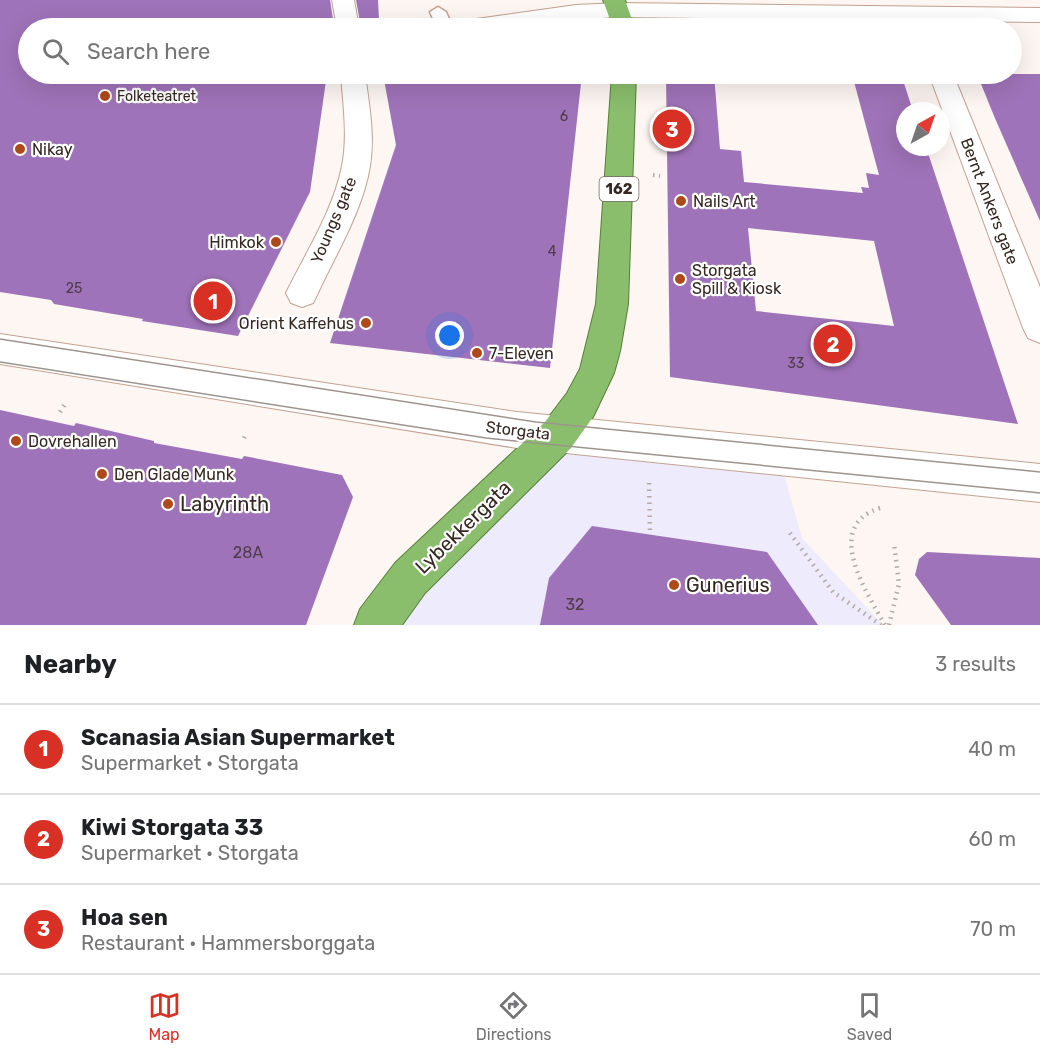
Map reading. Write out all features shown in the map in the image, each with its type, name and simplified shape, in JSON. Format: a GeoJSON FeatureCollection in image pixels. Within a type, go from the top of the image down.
{"type":"FeatureCollection","features":[{"type":"Feature","properties":{"kind":"highway","name":"162"},"geometry":{"type":"LineString","coordinates":[[558,435],[580,405],[596,373],[603,351],[612,304],[623,84]]}},
{"type":"Feature","properties":{"kind":"highway","name":"Lybekkergata"},"geometry":{"type":"LineString","coordinates":[[376,625],[410,578],[558,435]]}},
{"type":"Feature","properties":{"kind":"street"},"geometry":{"type":"LineString","coordinates":[[343,0],[346,18]]}},
{"type":"Feature","properties":{"kind":"street"},"geometry":{"type":"LineString","coordinates":[[533,18],[576,12],[1040,15]]}},
{"type":"Feature","properties":{"kind":"street","name":"Youngs gate"},"geometry":{"type":"LineString","coordinates":[[302,293],[348,191],[356,165],[358,137],[354,84]]}},
{"type":"Feature","properties":{"kind":"street","name":"Bernt Ankers gate"},"geometry":{"type":"LineString","coordinates":[[945,84],[1040,328]]}},
{"type":"Feature","properties":{"kind":"street","name":"Storgata"},"geometry":{"type":"LineString","coordinates":[[0,350],[450,421],[558,435],[1040,483]]}},
{"type":"Feature","properties":{"kind":"lane"},"geometry":{"type":"LineString","coordinates":[[438,12],[441,18]]}},
{"type":"Feature","properties":{"kind":"path"},"geometry":{"type":"LineString","coordinates":[[653,175],[660,176]]}},
{"type":"Feature","properties":{"kind":"path"},"geometry":{"type":"LineString","coordinates":[[60,412],[67,401]]}},
{"type":"Feature","properties":{"kind":"path"},"geometry":{"type":"LineString","coordinates":[[649,479],[650,534]]}},
{"type":"Feature","properties":{"kind":"path"},"geometry":{"type":"LineString","coordinates":[[885,625],[857,574],[852,539],[855,525],[865,512],[889,508]]}},
{"type":"Feature","properties":{"kind":"path"},"geometry":{"type":"LineString","coordinates":[[790,533],[833,592],[885,625]]}},
{"type":"Feature","properties":{"kind":"path"},"geometry":{"type":"LineString","coordinates":[[885,625],[899,584],[894,543]]}},
{"type":"Feature","properties":{"kind":"shaded area"},"geometry":{"type":"Polygon","coordinates":[[[558,435],[779,457],[802,538],[883,625],[376,625],[558,435]]]}},
{"type":"Feature","properties":{"kind":"building"},"geometry":{"type":"Polygon","coordinates":[[[0,0],[330,0],[333,18],[18,18],[18,84],[326,84],[310,192],[238,336],[142,321],[143,319],[54,304],[51,300],[0,292],[0,0]]]}},
{"type":"Feature","properties":{"kind":"building"},"geometry":{"type":"Polygon","coordinates":[[[356,0],[378,0],[379,18],[359,18],[356,0]]]}},
{"type":"Feature","properties":{"kind":"building"},"geometry":{"type":"Polygon","coordinates":[[[1022,74],[1040,74],[1040,221],[981,84],[1022,84],[1022,74]]]}},
{"type":"Feature","properties":{"kind":"building"},"geometry":{"type":"Polygon","coordinates":[[[385,84],[581,84],[550,368],[330,343],[396,145],[385,84]]]}},
{"type":"Feature","properties":{"kind":"building"},"geometry":{"type":"Polygon","coordinates":[[[666,84],[715,84],[720,149],[741,151],[744,182],[863,193],[861,187],[869,188],[866,173],[879,175],[855,84],[904,84],[910,102],[896,102],[896,156],[929,156],[1018,424],[670,377],[666,84]],[[748,228],[756,311],[894,326],[874,241],[748,228]]]}},
{"type":"Feature","properties":{"kind":"building"},"geometry":{"type":"Polygon","coordinates":[[[0,410],[74,426],[76,423],[154,441],[154,443],[242,459],[244,456],[342,475],[353,497],[306,625],[0,625],[0,410]]]}},
{"type":"Feature","properties":{"kind":"building","name":"Gunerius"},"geometry":{"type":"Polygon","coordinates":[[[592,526],[767,552],[818,625],[540,625],[549,578],[592,526]]]}},
{"type":"Feature","properties":{"kind":"building"},"geometry":{"type":"Polygon","coordinates":[[[927,552],[1040,558],[1040,625],[951,625],[915,575],[919,559],[927,552]]]}},
{"type":"Feature","properties":{"kind":"tram line"},"geometry":{"type":"LineString","coordinates":[[0,339],[536,422],[1040,472]]}},
{"type":"Feature","properties":{"kind":"tram line"},"geometry":{"type":"LineString","coordinates":[[0,362],[486,438],[1040,493]]}},
{"type":"Feature","properties":{"kind":"place","name":"Folketeatret"},"geometry":{"type":"Point","coordinates":[105,96]}},
{"type":"Feature","properties":{"kind":"place","name":"Hoa sen"},"geometry":{"type":"Point","coordinates":[672,129]}},
{"type":"Feature","properties":{"kind":"place","name":"Nikay"},"geometry":{"type":"Point","coordinates":[20,149]}},
{"type":"Feature","properties":{"kind":"place","name":"Nails Art"},"geometry":{"type":"Point","coordinates":[681,201]}},
{"type":"Feature","properties":{"kind":"place","name":"Himkok"},"geometry":{"type":"Point","coordinates":[276,242]}},
{"type":"Feature","properties":{"kind":"place","name":"Storgata Spill & Kiosk"},"geometry":{"type":"Point","coordinates":[680,279]}},
{"type":"Feature","properties":{"kind":"place","name":"Scanasia Asian Supermarket"},"geometry":{"type":"Point","coordinates":[213,301]}},
{"type":"Feature","properties":{"kind":"place","name":"Orient Kaffehus"},"geometry":{"type":"Point","coordinates":[366,323]}},
{"type":"Feature","properties":{"kind":"place","name":"Kiwi Storgata 33"},"geometry":{"type":"Point","coordinates":[833,344]}},
{"type":"Feature","properties":{"kind":"place","name":"7-Eleven"},"geometry":{"type":"Point","coordinates":[477,353]}},
{"type":"Feature","properties":{"kind":"place","name":"Dovrehallen"},"geometry":{"type":"Point","coordinates":[16,441]}},
{"type":"Feature","properties":{"kind":"place","name":"Den Glade Munk"},"geometry":{"type":"Point","coordinates":[102,474]}},
{"type":"Feature","properties":{"kind":"place","name":"Labyrinth"},"geometry":{"type":"Point","coordinates":[168,504]}},
{"type":"Feature","properties":{"kind":"place","name":"Gunerius"},"geometry":{"type":"Point","coordinates":[674,585]}}]}
